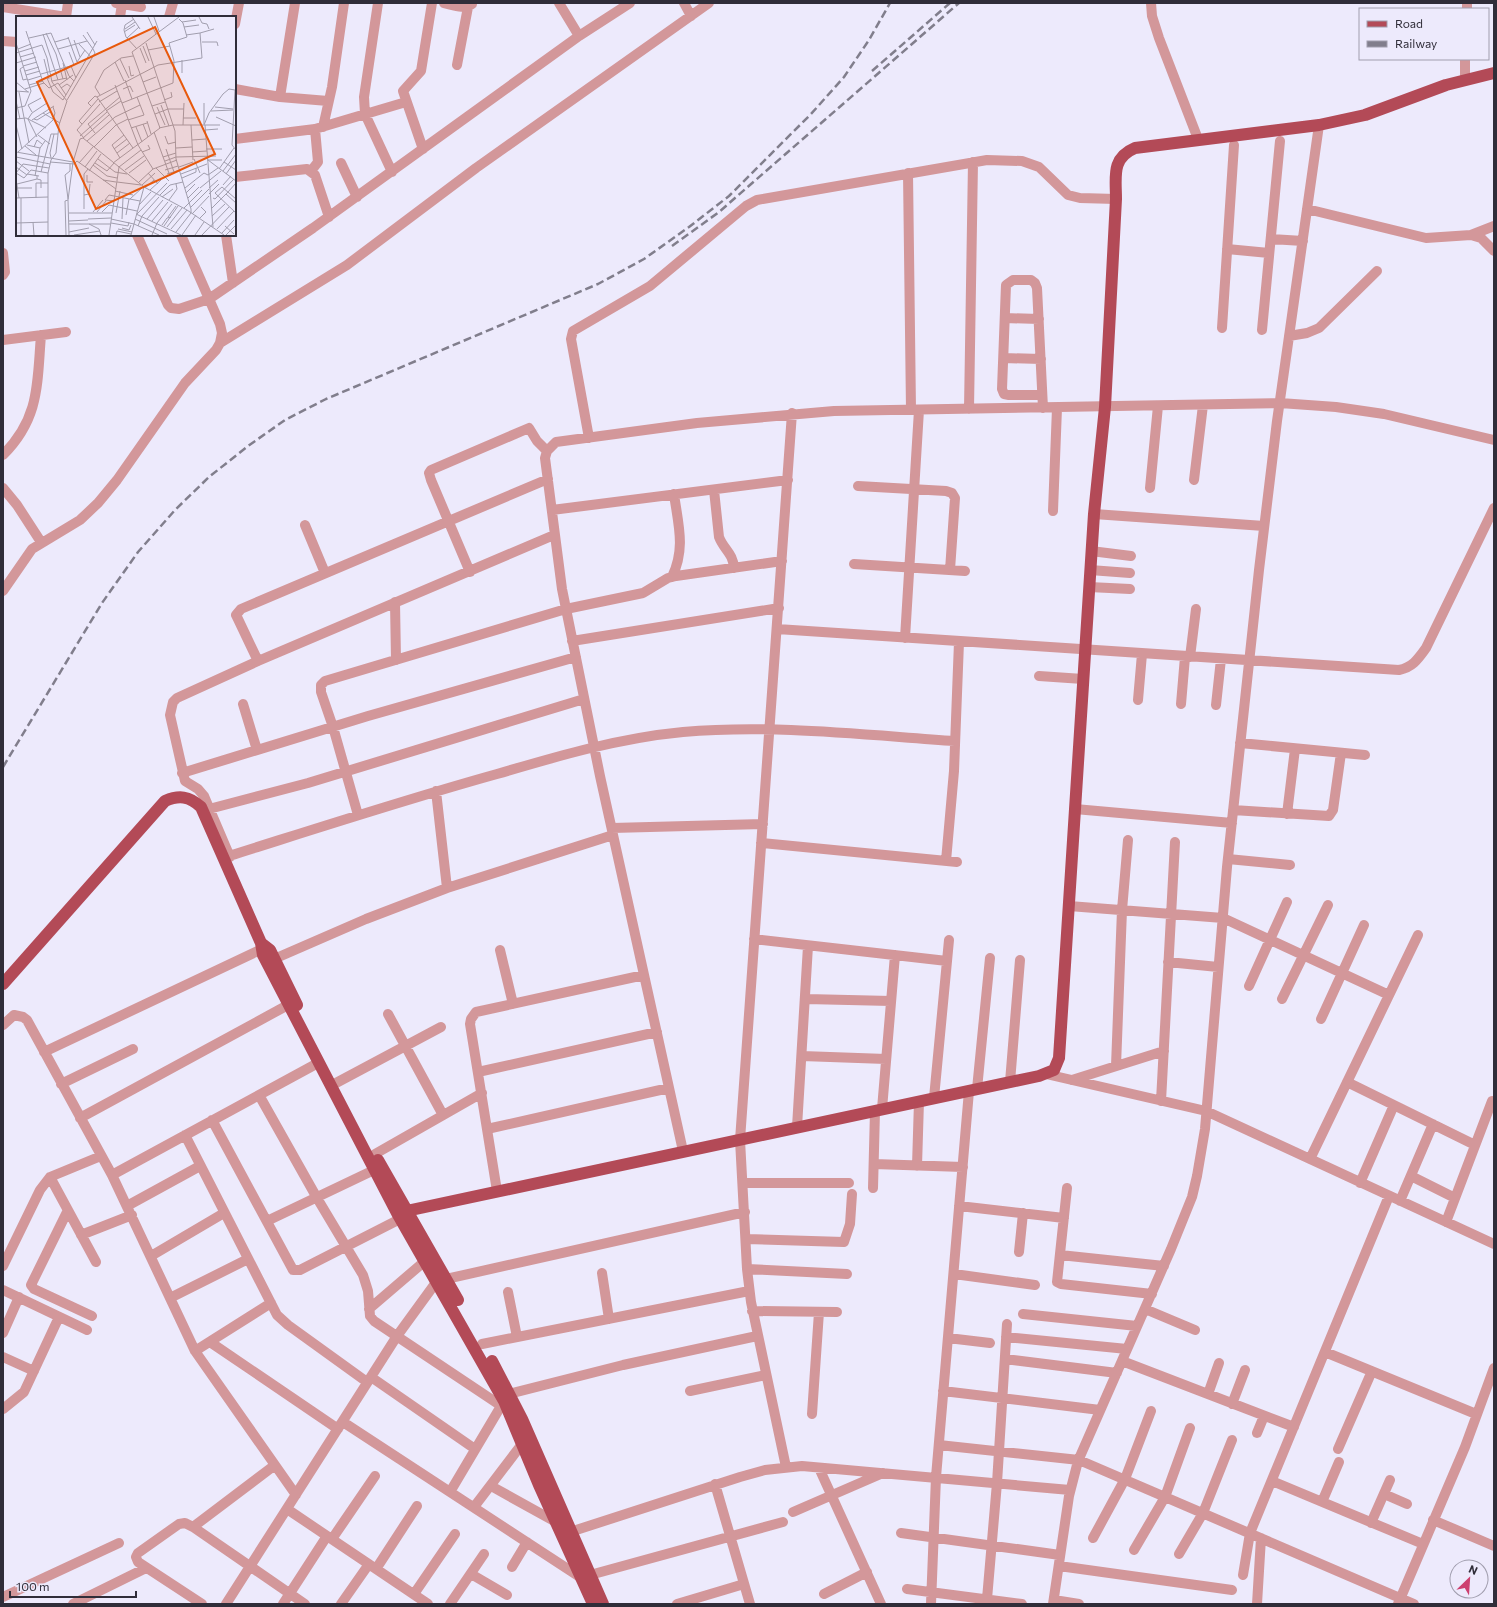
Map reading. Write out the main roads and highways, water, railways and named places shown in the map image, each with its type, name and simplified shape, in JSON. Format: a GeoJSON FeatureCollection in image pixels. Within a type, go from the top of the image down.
{"type":"FeatureCollection","features":[{"type":"Feature","properties":{"kind":"main road"},"geometry":{"type":"LineString","coordinates":[[401,1214],[497,1191],[1010,1082],[1046,1074],[1054,1070],[1059,1058],[1091,551],[1104,407],[1116,199],[1116,170],[1119,159],[1124,152],[1135,148],[1320,125],[1365,115],[1433,89],[1494,73]]}},
{"type":"Feature","properties":{"kind":"main road"},"geometry":{"type":"LineString","coordinates":[[3,984],[165,801],[176,797],[185,797],[205,808],[288,1005],[318,1063],[374,1170],[482,1344],[522,1419],[570,1532],[585,1576],[592,1604]]}},
{"type":"Feature","properties":{"kind":"main road"},"geometry":{"type":"LineString","coordinates":[[262,946],[274,959],[336,1083],[375,1154],[401,1214],[425,1261],[442,1280],[480,1355],[522,1444],[556,1522],[585,1576],[603,1604]]}},
{"type":"Feature","properties":{"kind":"railway"},"geometry":{"type":"LineString","coordinates":[[3,767],[102,603],[138,552],[175,510],[209,477],[248,446],[285,420],[326,399],[598,284],[644,259],[729,196],[811,114],[844,77],[869,40],[890,3]]}},
{"type":"Feature","properties":{"kind":"railway"},"geometry":{"type":"LineString","coordinates":[[872,71],[950,3]]}},
{"type":"Feature","properties":{"kind":"railway"},"geometry":{"type":"LineString","coordinates":[[672,246],[719,212],[959,3]]}}]}
